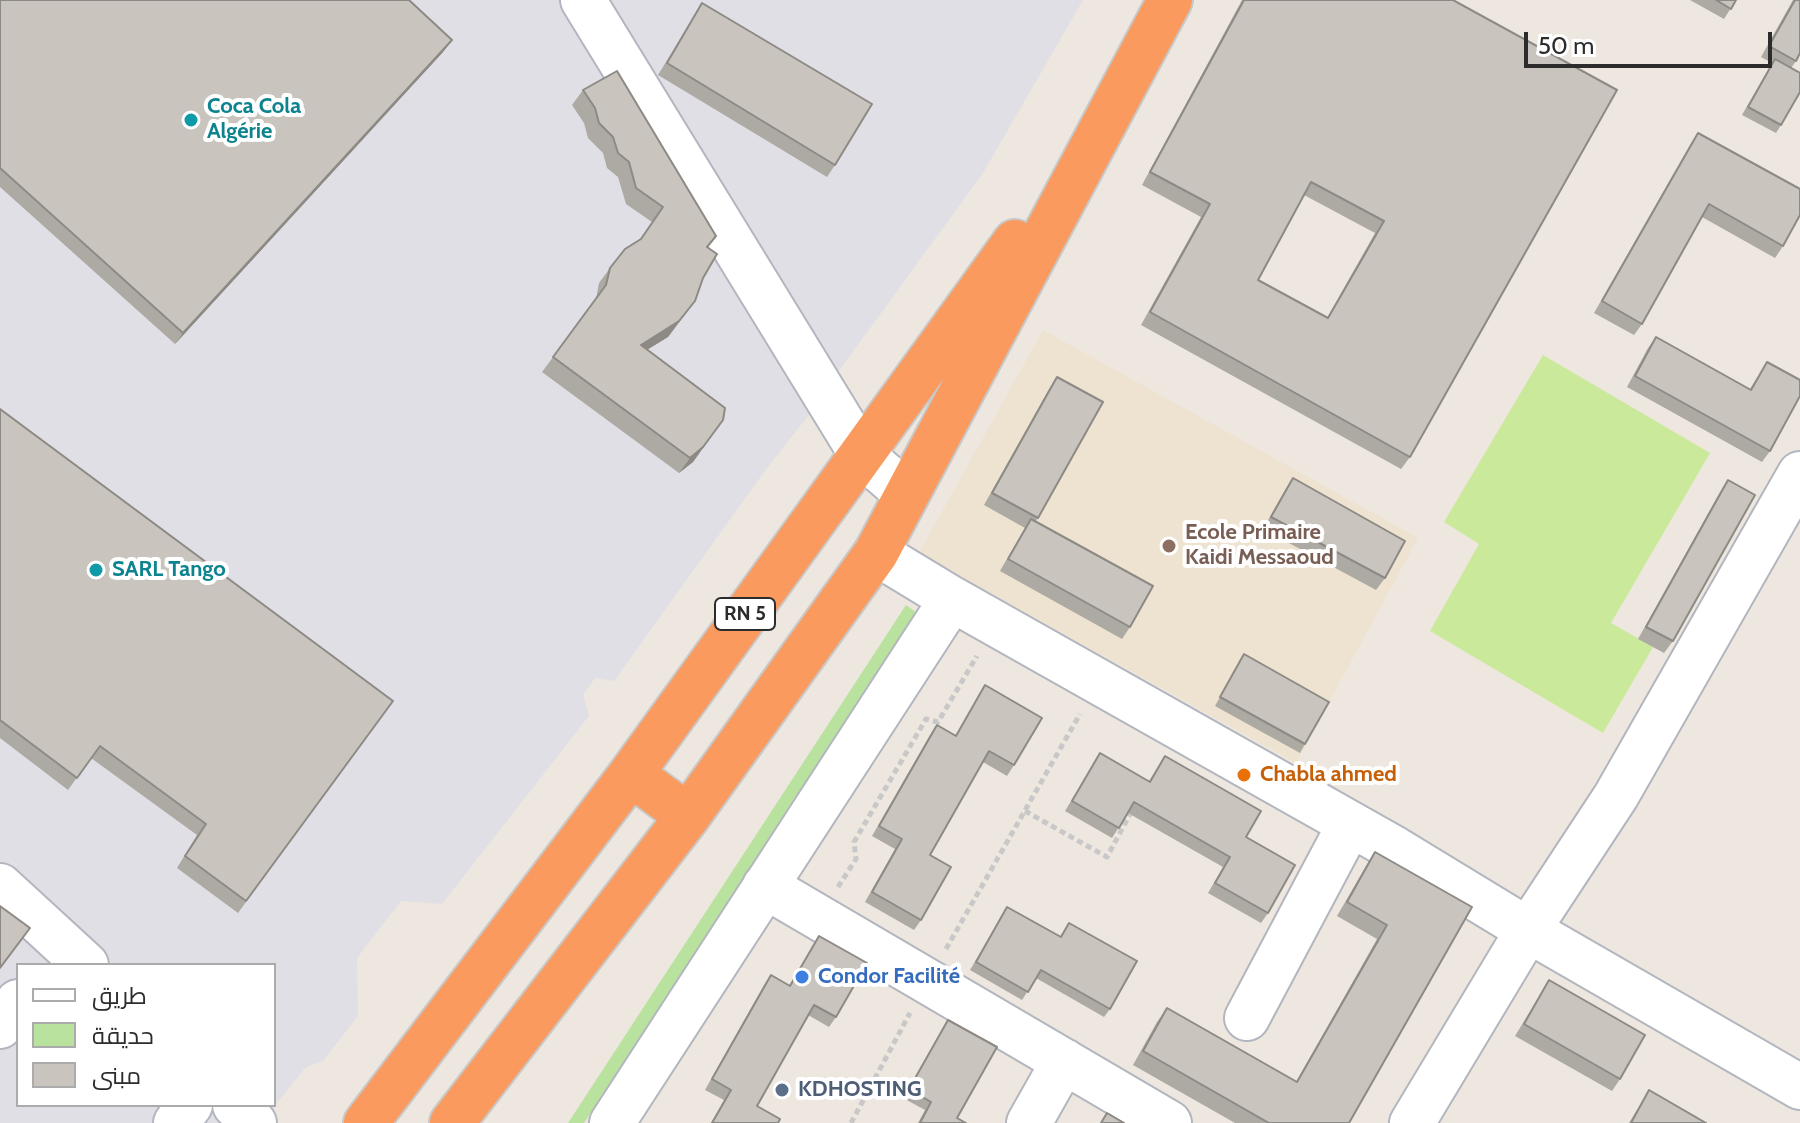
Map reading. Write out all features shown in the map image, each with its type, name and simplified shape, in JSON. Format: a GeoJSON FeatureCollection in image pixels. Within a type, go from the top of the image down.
{"type":"FeatureCollection","features":[{"type":"Feature","properties":{"kind":"highway","name":"RN 5"},"geometry":{"type":"LineString","coordinates":[[452,1123],[688,816],[876,553],[1170,0]]}},
{"type":"Feature","properties":{"kind":"highway","name":"RN 5"},"geometry":{"type":"LineString","coordinates":[[366,1123],[631,774],[1116,101]]}},
{"type":"Feature","properties":{"kind":"highway"},"geometry":{"type":"LineString","coordinates":[[631,774],[688,816]]}},
{"type":"Feature","properties":{"kind":"street"},"geometry":{"type":"LineString","coordinates":[[583,0],[862,455],[906,493]]}},
{"type":"Feature","properties":{"kind":"street"},"geometry":{"type":"LineString","coordinates":[[1412,1123],[1528,930],[1616,796],[1800,474]]}},
{"type":"Feature","properties":{"kind":"street"},"geometry":{"type":"LineString","coordinates":[[876,553],[1350,824],[1800,1087]]}},
{"type":"Feature","properties":{"kind":"street"},"geometry":{"type":"LineString","coordinates":[[612,1123],[952,599]]}},
{"type":"Feature","properties":{"kind":"street"},"geometry":{"type":"LineString","coordinates":[[1247,1018],[1350,824]]}},
{"type":"Feature","properties":{"kind":"street"},"geometry":{"type":"LineString","coordinates":[[0,886],[65,957]]}},
{"type":"Feature","properties":{"kind":"street"},"geometry":{"type":"LineString","coordinates":[[765,886],[1169,1123]]}},
{"type":"Feature","properties":{"kind":"street"},"geometry":{"type":"LineString","coordinates":[[0,1026],[16,1005]]}},
{"type":"Feature","properties":{"kind":"street"},"geometry":{"type":"LineString","coordinates":[[1029,1123],[1064,1061]]}},
{"type":"Feature","properties":{"kind":"street"},"geometry":{"type":"LineString","coordinates":[[176,1123],[188,1107]]}},
{"type":"Feature","properties":{"kind":"street"},"geometry":{"type":"LineString","coordinates":[[237,1107],[254,1123]]}},
{"type":"Feature","properties":{"kind":"path"},"geometry":{"type":"LineString","coordinates":[[819,917],[856,859],[854,842],[926,719],[938,722],[996,624]]}},
{"type":"Feature","properties":{"kind":"path"},"geometry":{"type":"LineString","coordinates":[[851,1123],[1098,681]]}},
{"type":"Feature","properties":{"kind":"path"},"geometry":{"type":"LineString","coordinates":[[1025,811],[1107,857],[1130,814]]}},
{"type":"Feature","properties":{"kind":"shaded area"},"geometry":{"type":"Polygon","coordinates":[[[0,0],[1083,0],[983,173],[825,390],[835,382],[767,468],[614,681],[595,678],[583,695],[589,716],[442,904],[401,901],[357,958],[358,1016],[323,1061],[306,1067],[276,1104],[276,963],[16,963],[16,1107],[274,1107],[261,1123],[0,1123],[0,0]]]}},
{"type":"Feature","properties":{"kind":"shaded area","name":"Ecole Primaire Kaidi Messaoud"},"geometry":{"type":"Polygon","coordinates":[[[1043,330],[1418,538],[1296,763],[919,553],[1043,330]]]}},
{"type":"Feature","properties":{"kind":"green space"},"geometry":{"type":"Polygon","coordinates":[[[1543,355],[1710,453],[1611,623],[1653,647],[1603,733],[1430,631],[1479,544],[1444,522],[1543,355]]]}},
{"type":"Feature","properties":{"kind":"green space"},"geometry":{"type":"Polygon","coordinates":[[[906,605],[917,613],[584,1123],[568,1123],[906,605]]]}},
{"type":"Feature","properties":{"kind":"building","name":"Coca Cola Algérie"},"geometry":{"type":"Polygon","coordinates":[[[0,0],[409,0],[452,40],[183,333],[0,168],[0,0]]]}},
{"type":"Feature","properties":{"kind":"building"},"geometry":{"type":"Polygon","coordinates":[[[1244,0],[1453,0],[1617,90],[1410,457],[1150,312],[1210,204],[1150,172],[1244,0]],[[1311,182],[1258,280],[1328,318],[1384,221],[1311,182]]]}},
{"type":"Feature","properties":{"kind":"building"},"geometry":{"type":"Polygon","coordinates":[[[1716,0],[1736,0],[1731,9],[1716,0]]]}},
{"type":"Feature","properties":{"kind":"building"},"geometry":{"type":"Polygon","coordinates":[[[1795,0],[1800,0],[1800,53],[1796,61],[1769,46],[1795,0]]]}},
{"type":"Feature","properties":{"kind":"building"},"geometry":{"type":"Polygon","coordinates":[[[702,3],[872,104],[835,165],[667,63],[702,3]]]}},
{"type":"Feature","properties":{"kind":"building"},"geometry":{"type":"Polygon","coordinates":[[[1775,59],[1800,73],[1800,92],[1781,125],[1748,107],[1775,59]]]}},
{"type":"Feature","properties":{"kind":"building"},"geometry":{"type":"Polygon","coordinates":[[[617,71],[716,236],[707,247],[717,254],[703,278],[695,301],[679,321],[641,345],[725,408],[723,420],[703,447],[690,458],[553,357],[606,285],[610,268],[625,249],[641,239],[663,207],[636,188],[629,162],[618,153],[613,137],[599,123],[595,108],[583,90],[617,71]]]}},
{"type":"Feature","properties":{"kind":"building"},"geometry":{"type":"Polygon","coordinates":[[[1698,133],[1800,189],[1800,215],[1783,246],[1709,204],[1642,324],[1602,301],[1698,133]]]}},
{"type":"Feature","properties":{"kind":"building"},"geometry":{"type":"Polygon","coordinates":[[[1656,337],[1751,390],[1767,362],[1800,380],[1800,396],[1770,451],[1635,376],[1656,337]]]}},
{"type":"Feature","properties":{"kind":"building"},"geometry":{"type":"Polygon","coordinates":[[[1057,377],[1103,402],[1038,518],[992,493],[1057,377]]]}},
{"type":"Feature","properties":{"kind":"building","name":"SARL Tango"},"geometry":{"type":"Polygon","coordinates":[[[0,409],[393,701],[246,901],[185,856],[206,824],[100,746],[77,778],[0,720],[0,409]]]}},
{"type":"Feature","properties":{"kind":"building"},"geometry":{"type":"Polygon","coordinates":[[[1293,478],[1405,541],[1385,578],[1271,517],[1293,478]]]}},
{"type":"Feature","properties":{"kind":"building"},"geometry":{"type":"Polygon","coordinates":[[[1728,480],[1755,495],[1673,641],[1646,627],[1728,480]]]}},
{"type":"Feature","properties":{"kind":"building"},"geometry":{"type":"Polygon","coordinates":[[[1031,519],[1153,586],[1130,627],[1008,559],[1031,519]]]}},
{"type":"Feature","properties":{"kind":"building"},"geometry":{"type":"Polygon","coordinates":[[[1244,654],[1329,702],[1305,744],[1220,697],[1244,654]]]}},
{"type":"Feature","properties":{"kind":"building"},"geometry":{"type":"Polygon","coordinates":[[[985,685],[1042,718],[1014,765],[989,751],[930,855],[951,867],[921,920],[872,892],[902,839],[879,826],[937,725],[956,736],[985,685]]]}},
{"type":"Feature","properties":{"kind":"building"},"geometry":{"type":"Polygon","coordinates":[[[1100,753],[1150,782],[1165,756],[1261,811],[1246,837],[1295,865],[1268,913],[1215,883],[1230,857],[1134,802],[1119,828],[1072,801],[1100,753]]]}},
{"type":"Feature","properties":{"kind":"building"},"geometry":{"type":"Polygon","coordinates":[[[1375,852],[1472,907],[1349,1123],[1269,1123],[1143,1051],[1167,1008],[1297,1082],[1387,925],[1347,902],[1375,852]]]}},
{"type":"Feature","properties":{"kind":"building"},"geometry":{"type":"Polygon","coordinates":[[[0,906],[30,928],[0,968],[0,906]]]}},
{"type":"Feature","properties":{"kind":"building"},"geometry":{"type":"Polygon","coordinates":[[[1007,907],[1061,937],[1069,923],[1137,961],[1110,1009],[1041,970],[1028,992],[976,962],[1007,907]]]}},
{"type":"Feature","properties":{"kind":"building"},"geometry":{"type":"Polygon","coordinates":[[[819,936],[867,963],[836,1017],[814,1005],[757,1106],[780,1119],[778,1123],[712,1123],[731,1090],[712,1079],[771,975],[790,986],[819,936]]]}},
{"type":"Feature","properties":{"kind":"building"},"geometry":{"type":"Polygon","coordinates":[[[1549,980],[1645,1035],[1620,1079],[1524,1024],[1549,980]]]}},
{"type":"Feature","properties":{"kind":"building"},"geometry":{"type":"Polygon","coordinates":[[[948,1020],[997,1047],[957,1118],[966,1123],[920,1123],[931,1102],[909,1089],[948,1020]]]}},
{"type":"Feature","properties":{"kind":"building"},"geometry":{"type":"Polygon","coordinates":[[[1649,1090],[1706,1123],[1631,1123],[1649,1090]]]}},
{"type":"Feature","properties":{"kind":"building"},"geometry":{"type":"Polygon","coordinates":[[[1107,1113],[1124,1123],[1101,1123],[1107,1113]]]}},
{"type":"Feature","properties":{"kind":"place","name":"Coca Cola Algérie"},"geometry":{"type":"Point","coordinates":[191,120]}},
{"type":"Feature","properties":{"kind":"place","name":"Ecole Primaire Kaidi Messaoud"},"geometry":{"type":"Point","coordinates":[1169,546]}},
{"type":"Feature","properties":{"kind":"place","name":"SARL Tango"},"geometry":{"type":"Point","coordinates":[96,570]}},
{"type":"Feature","properties":{"kind":"place","name":"Chabla ahmed"},"geometry":{"type":"Point","coordinates":[1244,775]}},
{"type":"Feature","properties":{"kind":"place","name":"Condor Facilité"},"geometry":{"type":"Point","coordinates":[802,977]}},
{"type":"Feature","properties":{"kind":"place","name":"KDHOSTING"},"geometry":{"type":"Point","coordinates":[782,1090]}}]}
